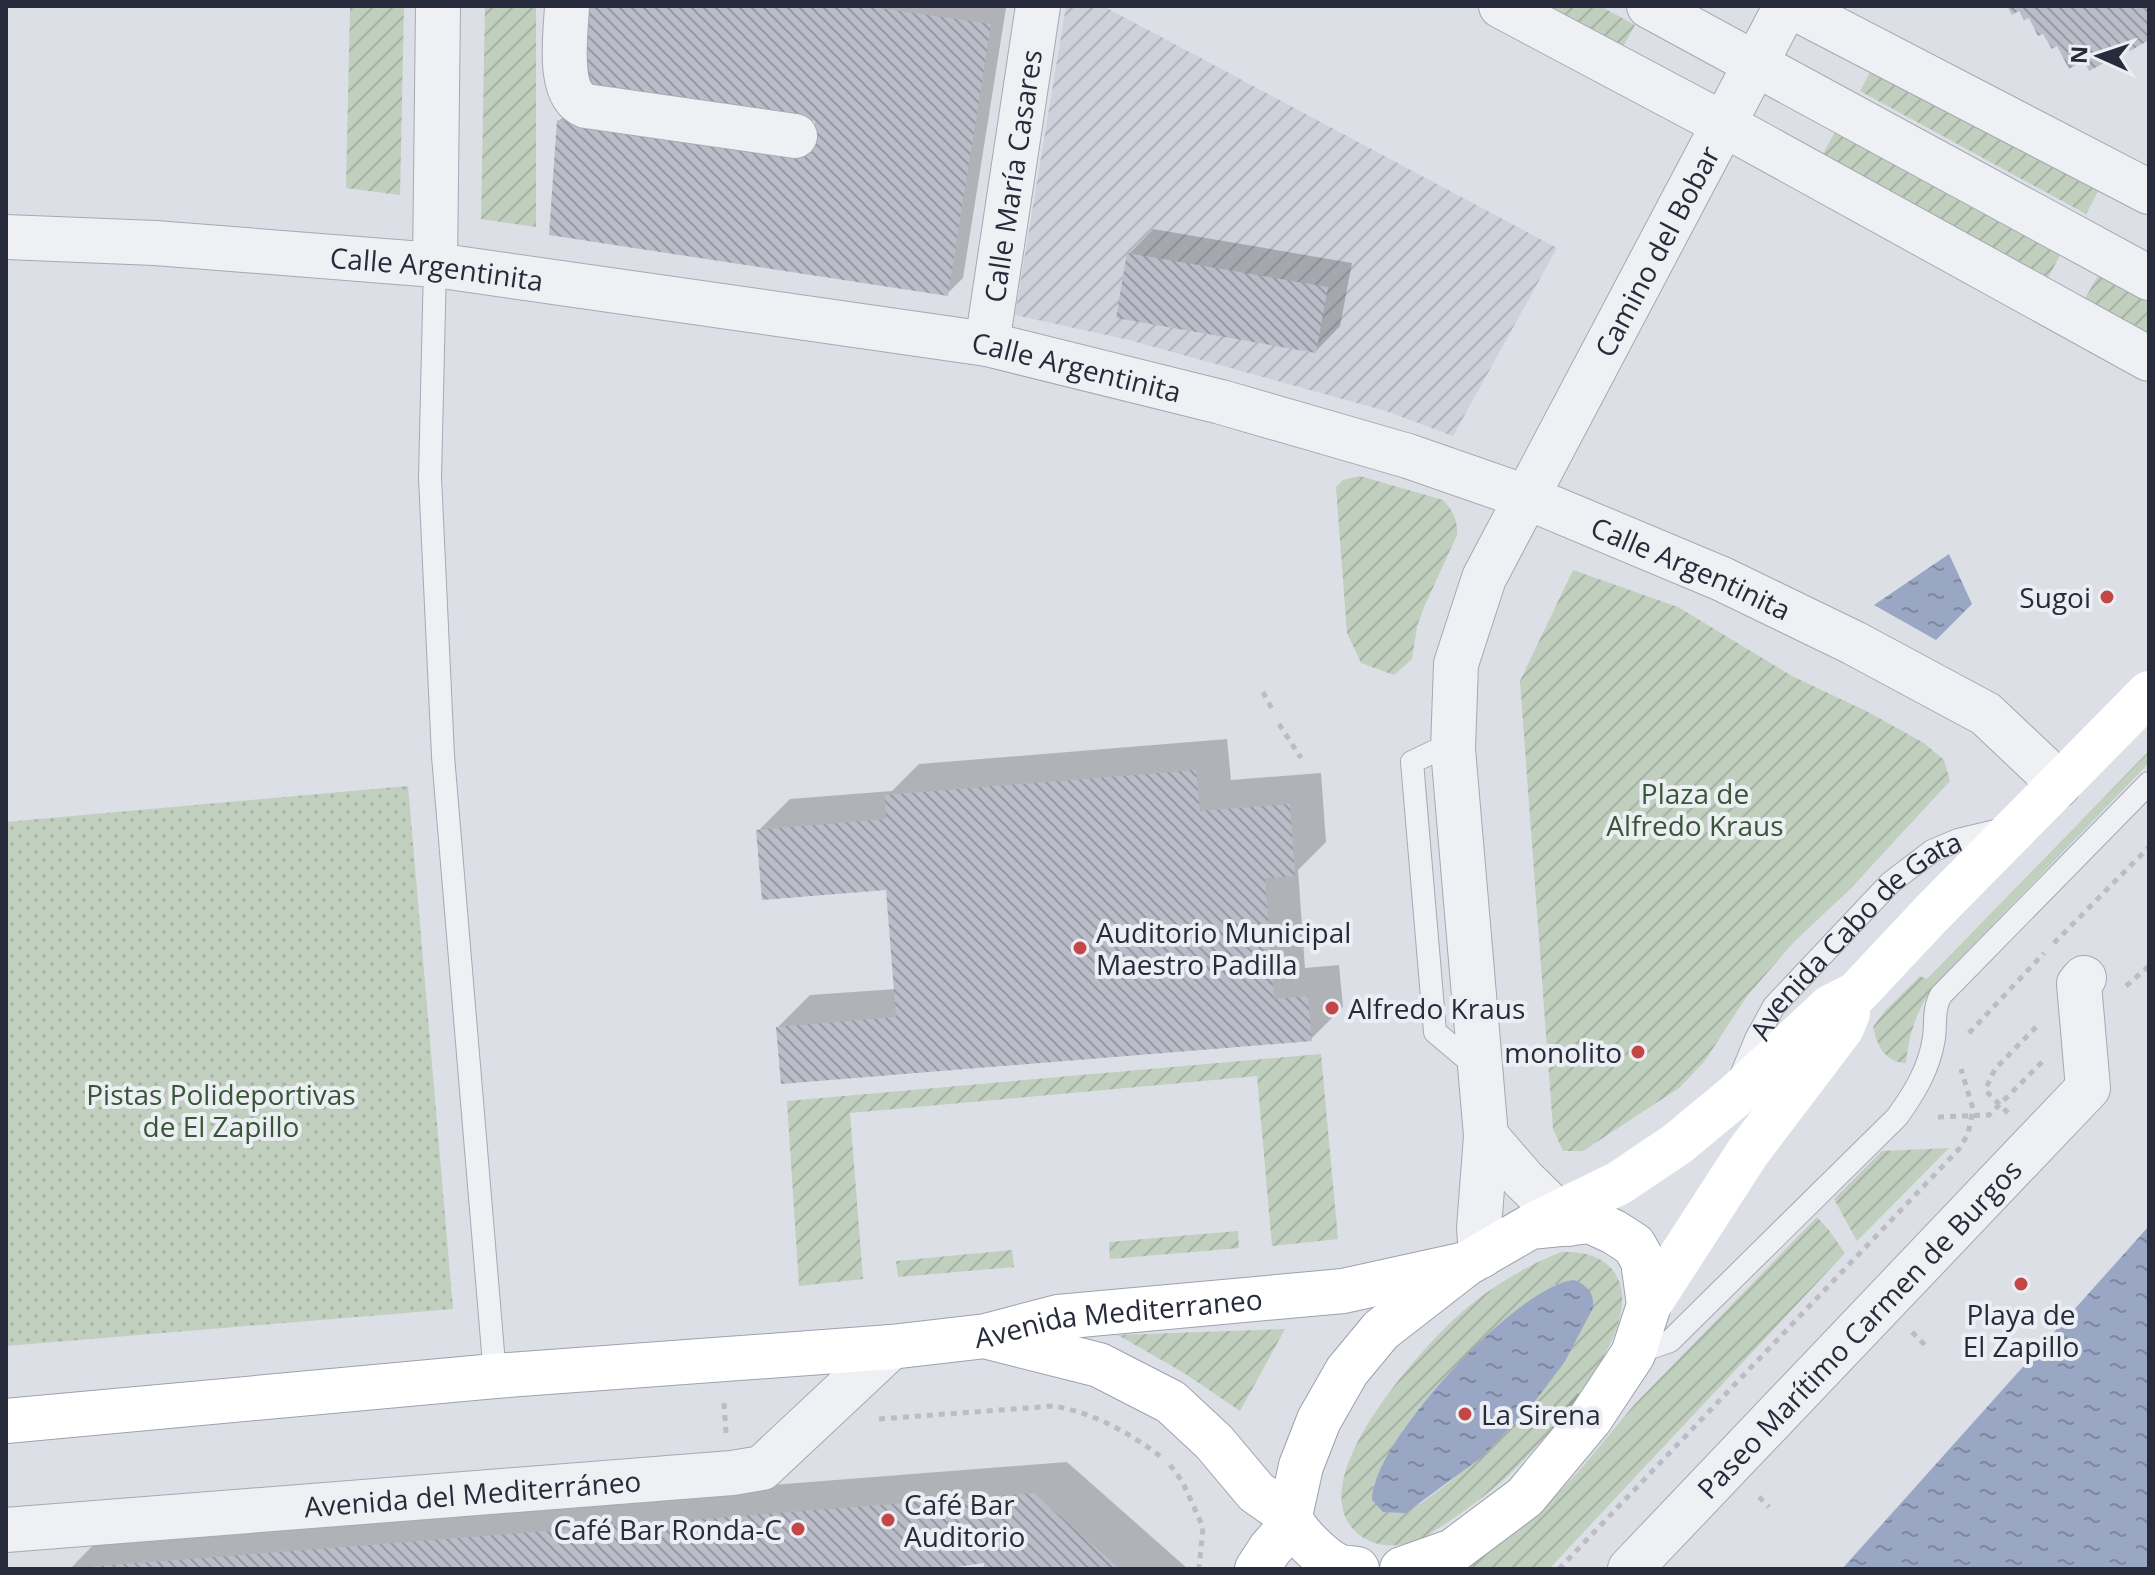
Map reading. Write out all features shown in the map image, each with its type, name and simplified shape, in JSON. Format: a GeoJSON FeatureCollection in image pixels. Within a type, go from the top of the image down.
{"type":"FeatureCollection","features":[{"type":"Feature","properties":{"kind":"main road","name":"Avenida Cabo de Gata"},"geometry":{"type":"LineString","coordinates":[[1474,1260],[1552,1221],[1631,1176],[1687,1137],[1830,1007],[1856,994],[2149,693]]}},
{"type":"Feature","properties":{"kind":"main road","name":"Avenida Cabo de Gata"},"geometry":{"type":"LineString","coordinates":[[1649,1305],[1748,1152],[1842,1028],[1856,994]]}},
{"type":"Feature","properties":{"kind":"main road"},"geometry":{"type":"LineString","coordinates":[[1402,1569],[1453,1551],[1525,1497],[1590,1419],[1633,1354],[1649,1305],[1643,1261],[1634,1245],[1590,1221],[1552,1221]]}},
{"type":"Feature","properties":{"kind":"main road"},"geometry":{"type":"LineString","coordinates":[[1257,1569],[1291,1520],[1301,1466],[1319,1420],[1347,1371],[1381,1330],[1474,1260]]}},
{"type":"Feature","properties":{"kind":"main road","name":"Avenida Mediterraneo"},"geometry":{"type":"LineString","coordinates":[[986,1336],[1058,1317],[1343,1291],[1474,1260]]}},
{"type":"Feature","properties":{"kind":"main road"},"geometry":{"type":"LineString","coordinates":[[6,1421],[495,1376],[891,1347],[986,1336]]}},
{"type":"Feature","properties":{"kind":"main road","name":"Avenida Mediterraneo"},"geometry":{"type":"LineString","coordinates":[[986,1336],[1099,1365],[1171,1402],[1214,1442],[1256,1492],[1291,1520],[1311,1545],[1338,1566],[1357,1569]]}},
{"type":"Feature","properties":{"kind":"street"},"geometry":{"type":"LineString","coordinates":[[435,265],[438,6]]}},
{"type":"Feature","properties":{"kind":"street"},"geometry":{"type":"LineString","coordinates":[[567,6],[566,72],[570,94],[578,103],[795,136]]}},
{"type":"Feature","properties":{"kind":"street","name":"Calle María Casares"},"geometry":{"type":"LineString","coordinates":[[987,344],[1038,6]]}},
{"type":"Feature","properties":{"kind":"street"},"geometry":{"type":"LineString","coordinates":[[1501,6],[1723,124],[2149,359]]}},
{"type":"Feature","properties":{"kind":"street"},"geometry":{"type":"LineString","coordinates":[[1649,6],[2149,278]]}},
{"type":"Feature","properties":{"kind":"street"},"geometry":{"type":"LineString","coordinates":[[1789,6],[2149,192]]}},
{"type":"Feature","properties":{"kind":"street","name":"Camino del Bobar"},"geometry":{"type":"LineString","coordinates":[[1526,497],[1755,64],[1789,6]]}},
{"type":"Feature","properties":{"kind":"street","name":"Calle Argentinita"},"geometry":{"type":"LineString","coordinates":[[6,237],[155,243],[435,265],[987,344],[1235,406],[1408,456],[1526,497],[1722,579],[1854,643],[1986,714],[2058,786]]}},
{"type":"Feature","properties":{"kind":"street"},"geometry":{"type":"LineString","coordinates":[[1474,1260],[1486,1136],[1453,749],[1456,664],[1484,578],[1526,497]]}},
{"type":"Feature","properties":{"kind":"street","name":"Paseo Marítimo Carmen de Burgos"},"geometry":{"type":"LineString","coordinates":[[1630,1569],[2088,1088],[2082,995]]}},
{"type":"Feature","properties":{"kind":"street"},"geometry":{"type":"LineString","coordinates":[[1486,1136],[1524,1180],[1552,1221]]}},
{"type":"Feature","properties":{"kind":"street","name":"Avenida del Mediterráneo"},"geometry":{"type":"LineString","coordinates":[[6,1530],[732,1473],[762,1468],[891,1347]]}},
{"type":"Feature","properties":{"kind":"lane"},"geometry":{"type":"LineString","coordinates":[[435,265],[430,477],[443,756],[495,1376]]}},
{"type":"Feature","properties":{"kind":"lane"},"geometry":{"type":"LineString","coordinates":[[1633,1354],[1670,1341],[1897,1117],[1924,1075],[1934,1037],[1935,1011],[1941,995],[2149,783]]}},
{"type":"Feature","properties":{"kind":"lane","name":"Avenida Cabo de Gata"},"geometry":{"type":"LineString","coordinates":[[1735,1096],[1756,1039],[1774,1006],[1890,883],[1932,851],[1958,840],[2021,825]]}},
{"type":"Feature","properties":{"kind":"path"},"geometry":{"type":"LineString","coordinates":[[1263,692],[1272,709]]}},
{"type":"Feature","properties":{"kind":"path"},"geometry":{"type":"LineString","coordinates":[[1279,724],[1301,758]]}},
{"type":"Feature","properties":{"kind":"path"},"geometry":{"type":"LineString","coordinates":[[1965,1039],[1986,1013],[2149,847]]}},
{"type":"Feature","properties":{"kind":"path"},"geometry":{"type":"LineString","coordinates":[[1897,1117],[1989,1115],[2082,995]]}},
{"type":"Feature","properties":{"kind":"path"},"geometry":{"type":"LineString","coordinates":[[2037,1142],[1986,1091],[1995,1069],[2082,995]]}},
{"type":"Feature","properties":{"kind":"path"},"geometry":{"type":"LineString","coordinates":[[1559,1569],[1959,1149],[1973,1117],[1973,1104],[1964,1082],[1961,1060]]}},
{"type":"Feature","properties":{"kind":"path"},"geometry":{"type":"LineString","coordinates":[[875,1421],[1044,1405],[1081,1412],[1107,1422],[1157,1454],[1182,1481],[1203,1527],[1199,1569]]}},
{"type":"Feature","properties":{"kind":"shaded area"},"geometry":{"type":"Polygon","coordinates":[[[1066,6],[1103,6],[1557,248],[1453,436],[1386,411],[1129,340],[1015,315],[1066,6]]]}},
{"type":"Feature","properties":{"kind":"green space"},"geometry":{"type":"Polygon","coordinates":[[[350,6],[404,6],[400,195],[346,188],[350,6]]]}},
{"type":"Feature","properties":{"kind":"green space"},"geometry":{"type":"Polygon","coordinates":[[[485,6],[536,6],[536,227],[481,219],[485,6]]]}},
{"type":"Feature","properties":{"kind":"green space"},"geometry":{"type":"Polygon","coordinates":[[[1533,6],[1600,6],[1635,25],[1620,52],[1533,6]]]}},
{"type":"Feature","properties":{"kind":"green space"},"geometry":{"type":"Polygon","coordinates":[[[1875,63],[2101,186],[2086,214],[1860,91],[1875,63]]]}},
{"type":"Feature","properties":{"kind":"green space"},"geometry":{"type":"Polygon","coordinates":[[[1836,130],[2062,252],[2045,283],[1819,161],[1836,130]]]}},
{"type":"Feature","properties":{"kind":"green space"},"geometry":{"type":"Polygon","coordinates":[[[2099,274],[2149,302],[2149,338],[2084,300],[2099,274]]]}},
{"type":"Feature","properties":{"kind":"green space"},"geometry":{"type":"Polygon","coordinates":[[[1360,476],[1443,500],[1457,525],[1457,535],[1417,626],[1412,659],[1394,675],[1361,663],[1347,633],[1336,487],[1343,480],[1360,476]]]}},
{"type":"Feature","properties":{"kind":"green space","name":"Plaza de Alfredo Kraus"},"geometry":{"type":"Polygon","coordinates":[[[1573,570],[1678,607],[1792,676],[1924,743],[1944,760],[1950,781],[1851,888],[1793,943],[1747,996],[1704,1062],[1679,1088],[1583,1151],[1563,1151],[1553,1129],[1520,681],[1573,570]]]}},
{"type":"Feature","properties":{"kind":"green space"},"geometry":{"type":"Polygon","coordinates":[[[2149,751],[2149,763],[1935,984],[1915,1022],[1906,1063],[1887,1056],[1873,1027],[1885,1011],[1920,976],[1927,979],[2149,751]]]}},
{"type":"Feature","properties":{"kind":"green space","name":"Pistas Polideportivas de El Zapillo"},"geometry":{"type":"Polygon","coordinates":[[[408,786],[453,1309],[6,1346],[6,822],[408,786]]]}},
{"type":"Feature","properties":{"kind":"green space"},"geometry":{"type":"Polygon","coordinates":[[[1321,1054],[1338,1239],[1272,1246],[1257,1076],[850,1113],[863,1279],[799,1286],[787,1101],[1321,1054]]]}},
{"type":"Feature","properties":{"kind":"green space"},"geometry":{"type":"Polygon","coordinates":[[[1949,1148],[1857,1241],[1834,1199],[1882,1151],[1949,1148]]]}},
{"type":"Feature","properties":{"kind":"green space"},"geometry":{"type":"Polygon","coordinates":[[[1817,1217],[1845,1253],[1549,1569],[1463,1569],[1533,1519],[1579,1471],[1634,1405],[1817,1217]]]}},
{"type":"Feature","properties":{"kind":"green space"},"geometry":{"type":"Polygon","coordinates":[[[1238,1231],[1239,1248],[1110,1259],[1109,1242],[1238,1231]]]}},
{"type":"Feature","properties":{"kind":"green space"},"geometry":{"type":"Polygon","coordinates":[[[1012,1250],[1014,1267],[898,1277],[896,1261],[1012,1250]]]}},
{"type":"Feature","properties":{"kind":"green space"},"geometry":{"type":"Polygon","coordinates":[[[1561,1252],[1588,1255],[1604,1262],[1620,1284],[1622,1307],[1615,1333],[1601,1362],[1582,1390],[1519,1465],[1447,1523],[1421,1539],[1404,1544],[1379,1544],[1364,1538],[1345,1517],[1342,1488],[1352,1456],[1370,1421],[1419,1356],[1462,1312],[1497,1286],[1561,1252]],[[1556,1284],[1501,1326],[1450,1372],[1407,1425],[1373,1486],[1420,1504],[1461,1473],[1498,1439],[1564,1363],[1556,1284]]]}},
{"type":"Feature","properties":{"kind":"green space"},"geometry":{"type":"Polygon","coordinates":[[[1285,1329],[1240,1411],[1184,1373],[1118,1335],[1285,1329]]]}},
{"type":"Feature","properties":{"kind":"water"},"geometry":{"type":"Polygon","coordinates":[[[1949,554],[1972,604],[1936,640],[1874,605],[1949,554]]]}},
{"type":"Feature","properties":{"kind":"water"},"geometry":{"type":"Polygon","coordinates":[[[2149,1226],[2149,1569],[1842,1569],[2149,1226]]]}},
{"type":"Feature","properties":{"kind":"water"},"geometry":{"type":"Polygon","coordinates":[[[1574,1280],[1589,1290],[1593,1308],[1564,1363],[1532,1405],[1482,1457],[1406,1513],[1383,1512],[1372,1500],[1378,1475],[1395,1443],[1421,1407],[1452,1370],[1519,1308],[1549,1288],[1574,1280]]]}},
{"type":"Feature","properties":{"kind":"building"},"geometry":{"type":"Polygon","coordinates":[[[579,6],[864,6],[991,24],[948,296],[549,235],[557,120],[809,155],[815,121],[580,87],[579,6]]]}},
{"type":"Feature","properties":{"kind":"building"},"geometry":{"type":"Polygon","coordinates":[[[2007,6],[2149,6],[2149,40],[2130,51],[2126,43],[2115,49],[2119,55],[2089,71],[2084,60],[2069,69],[2057,46],[2052,49],[2043,34],[2038,36],[2029,18],[2024,20],[2019,11],[2012,15],[2007,6]]]}},
{"type":"Feature","properties":{"kind":"building"},"geometry":{"type":"Polygon","coordinates":[[[1127,253],[1328,287],[1316,353],[1116,318],[1127,253]]]}},
{"type":"Feature","properties":{"kind":"building","name":"Auditorio Municipal Maestro Padilla"},"geometry":{"type":"Polygon","coordinates":[[[1196,770],[1200,811],[1290,804],[1295,876],[1265,878],[1274,999],[1308,996],[1312,1041],[781,1084],[776,1027],[896,1017],[886,890],[762,900],[756,830],[886,819],[885,795],[1196,770]]]}},
{"type":"Feature","properties":{"kind":"building"},"geometry":{"type":"Polygon","coordinates":[[[1034,1493],[1120,1569],[984,1569],[984,1563],[943,1569],[87,1567],[1034,1493]]]}},
{"type":"Feature","properties":{"kind":"place","name":"Sugoi"},"geometry":{"type":"Point","coordinates":[2107,597]}},
{"type":"Feature","properties":{"kind":"place","name":"Auditorio Municipal Maestro Padilla"},"geometry":{"type":"Point","coordinates":[1080,948]}},
{"type":"Feature","properties":{"kind":"place","name":"Alfredo Kraus"},"geometry":{"type":"Point","coordinates":[1332,1008]}},
{"type":"Feature","properties":{"kind":"place","name":"monolito"},"geometry":{"type":"Point","coordinates":[1638,1052]}},
{"type":"Feature","properties":{"kind":"place","name":"Playa de El Zapillo"},"geometry":{"type":"Point","coordinates":[2021,1284]}},
{"type":"Feature","properties":{"kind":"place","name":"La Sirena"},"geometry":{"type":"Point","coordinates":[1465,1414]}},
{"type":"Feature","properties":{"kind":"place","name":"Café Bar Auditorio"},"geometry":{"type":"Point","coordinates":[888,1520]}},
{"type":"Feature","properties":{"kind":"place","name":"Café Bar Ronda-C"},"geometry":{"type":"Point","coordinates":[798,1529]}}]}
